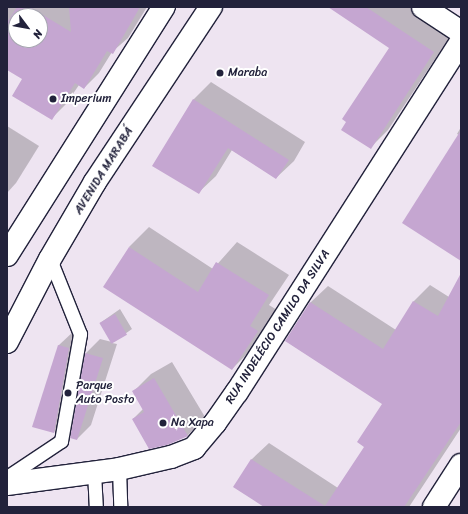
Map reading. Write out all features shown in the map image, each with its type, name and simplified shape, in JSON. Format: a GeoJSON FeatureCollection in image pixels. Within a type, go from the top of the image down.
{"type":"FeatureCollection","features":[{"type":"Feature","properties":{"kind":"street"},"geometry":{"type":"LineString","coordinates":[[7,255],[164,7]]}},
{"type":"Feature","properties":{"kind":"street","name":"AVENIDA MARABÁ"},"geometry":{"type":"LineString","coordinates":[[7,342],[50,259],[95,182],[210,7]]}},
{"type":"Feature","properties":{"kind":"street"},"geometry":{"type":"LineString","coordinates":[[423,7],[461,32]]}},
{"type":"Feature","properties":{"kind":"street","name":"RUA INDELÉCIO CAMILO DA SILVA"},"geometry":{"type":"LineString","coordinates":[[7,484],[119,469],[170,457],[194,448],[215,423],[242,385],[461,42]]}},
{"type":"Feature","properties":{"kind":"street"},"geometry":{"type":"LineString","coordinates":[[434,507],[461,465]]}},
{"type":"Feature","properties":{"kind":"lane"},"geometry":{"type":"LineString","coordinates":[[7,477],[61,441],[80,334],[50,259]]}},
{"type":"Feature","properties":{"kind":"lane"},"geometry":{"type":"LineString","coordinates":[[119,469],[120,507]]}},
{"type":"Feature","properties":{"kind":"lane"},"geometry":{"type":"LineString","coordinates":[[94,472],[96,507]]}},
{"type":"Feature","properties":{"kind":"building"},"geometry":{"type":"Polygon","coordinates":[[[17,7],[32,8],[16,8],[17,7]]]}},
{"type":"Feature","properties":{"kind":"building"},"geometry":{"type":"Polygon","coordinates":[[[69,7],[140,7],[113,54],[107,51],[84,89],[75,83],[52,120],[12,96],[22,79],[7,70],[8,21],[8,48],[48,48],[48,18],[71,32],[69,7]]]}},
{"type":"Feature","properties":{"kind":"building"},"geometry":{"type":"Polygon","coordinates":[[[328,7],[366,7],[434,52],[371,149],[341,130],[346,122],[342,119],[389,48],[328,7]]]}},
{"type":"Feature","properties":{"kind":"building"},"geometry":{"type":"Polygon","coordinates":[[[193,99],[289,160],[276,179],[228,148],[199,194],[152,166],[193,99]]]}},
{"type":"Feature","properties":{"kind":"building"},"geometry":{"type":"Polygon","coordinates":[[[461,130],[461,261],[402,223],[461,130]]]}},
{"type":"Feature","properties":{"kind":"building"},"geometry":{"type":"Polygon","coordinates":[[[129,247],[198,292],[216,262],[269,295],[250,326],[258,331],[232,370],[103,287],[129,247]]]}},
{"type":"Feature","properties":{"kind":"building"},"geometry":{"type":"Polygon","coordinates":[[[461,273],[461,422],[404,507],[264,507],[233,487],[251,459],[325,506],[364,447],[357,442],[382,404],[285,341],[310,302],[383,349],[413,301],[438,316],[461,273]]]}},
{"type":"Feature","properties":{"kind":"building"},"geometry":{"type":"Polygon","coordinates":[[[115,314],[127,335],[111,344],[99,323],[115,314]]]}},
{"type":"Feature","properties":{"kind":"building"},"geometry":{"type":"Polygon","coordinates":[[[58,345],[69,348],[54,433],[32,427],[58,345]]]}},
{"type":"Feature","properties":{"kind":"building"},"geometry":{"type":"Polygon","coordinates":[[[85,353],[103,358],[77,440],[70,438],[85,353]]]}},
{"type":"Feature","properties":{"kind":"building"},"geometry":{"type":"Polygon","coordinates":[[[154,378],[188,436],[167,445],[149,449],[132,419],[144,412],[132,391],[154,378]]]}},
{"type":"Feature","properties":{"kind":"place","name":"Maraba"},"geometry":{"type":"Point","coordinates":[220,73]}},
{"type":"Feature","properties":{"kind":"place","name":"Imperium"},"geometry":{"type":"Point","coordinates":[53,99]}},
{"type":"Feature","properties":{"kind":"place","name":"Parque Auto Posto"},"geometry":{"type":"Point","coordinates":[68,393]}},
{"type":"Feature","properties":{"kind":"place","name":"Na Xapa"},"geometry":{"type":"Point","coordinates":[163,423]}}]}
